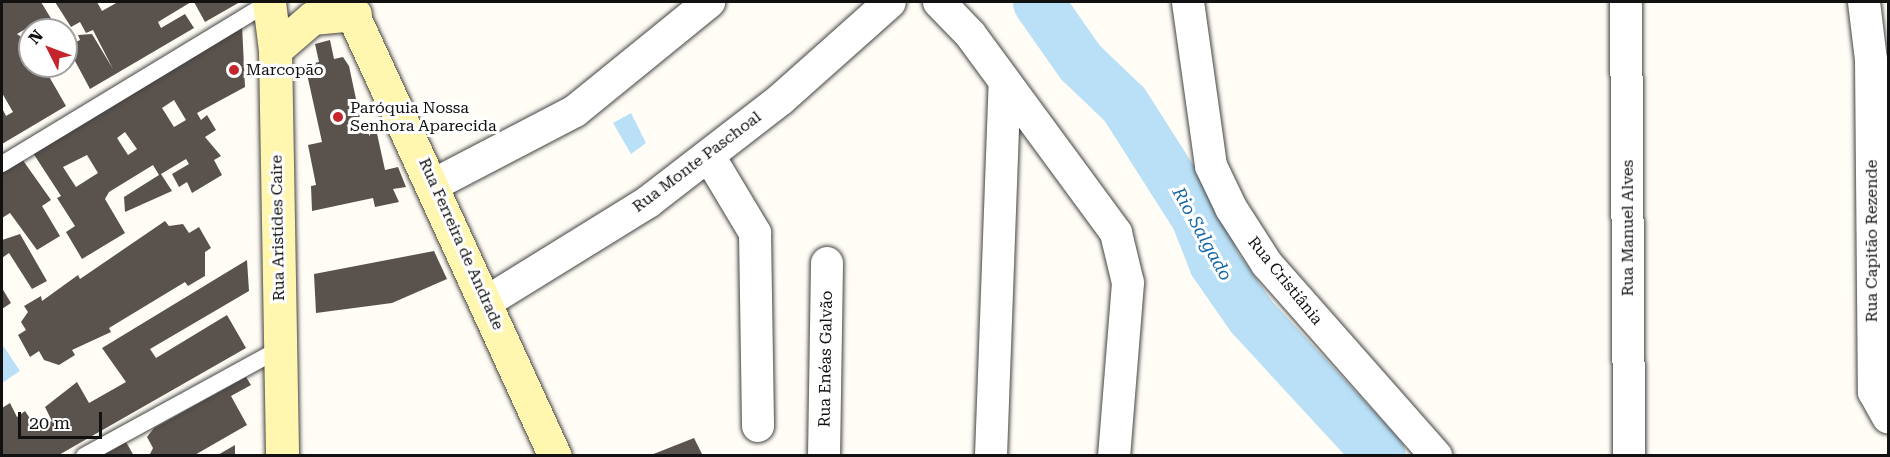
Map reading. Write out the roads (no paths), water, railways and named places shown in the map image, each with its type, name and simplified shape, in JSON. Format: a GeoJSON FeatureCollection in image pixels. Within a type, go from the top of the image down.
{"type":"FeatureCollection","features":[{"type":"Feature","properties":{"kind":"street","name":"Rua Aristides Caire"},"geometry":{"type":"LineString","coordinates":[[269,2],[275,50],[282,456]]}},
{"type":"Feature","properties":{"kind":"street"},"geometry":{"type":"LineString","coordinates":[[435,184],[575,111],[710,2]]}},
{"type":"Feature","properties":{"kind":"street","name":"Rua Monte Paschoal"},"geometry":{"type":"LineString","coordinates":[[488,301],[648,202],[709,156],[890,2]]}},
{"type":"Feature","properties":{"kind":"street"},"geometry":{"type":"LineString","coordinates":[[939,2],[1005,82],[1109,220],[1122,250],[1128,283],[1114,456]]}},
{"type":"Feature","properties":{"kind":"street","name":"Rua Cristiânia"},"geometry":{"type":"LineString","coordinates":[[1188,2],[1211,166],[1231,208],[1267,264],[1436,456]]}},
{"type":"Feature","properties":{"kind":"street","name":"Rua Manuel Alves"},"geometry":{"type":"LineString","coordinates":[[1626,2],[1629,456]]}},
{"type":"Feature","properties":{"kind":"street","name":"Rua Capitão Rezende"},"geometry":{"type":"LineString","coordinates":[[1864,2],[1880,59],[1874,392],[1888,417]]}},
{"type":"Feature","properties":{"kind":"street"},"geometry":{"type":"LineString","coordinates":[[275,50],[312,18],[351,8]]}},
{"type":"Feature","properties":{"kind":"street","name":"Rua Ferreira de Andrade"},"geometry":{"type":"LineString","coordinates":[[351,8],[435,184],[555,456]]}},
{"type":"Feature","properties":{"kind":"street"},"geometry":{"type":"LineString","coordinates":[[991,456],[1005,82]]}},
{"type":"Feature","properties":{"kind":"street"},"geometry":{"type":"LineString","coordinates":[[709,156],[756,233],[758,426]]}},
{"type":"Feature","properties":{"kind":"street","name":"Rua Enéas Galvão"},"geometry":{"type":"LineString","coordinates":[[824,456],[827,263]]}},
{"type":"Feature","properties":{"kind":"lane"},"geometry":{"type":"LineString","coordinates":[[2,164],[269,2]]}},
{"type":"Feature","properties":{"kind":"lane"},"geometry":{"type":"LineString","coordinates":[[84,456],[281,348]]}},
{"type":"Feature","properties":{"kind":"water"},"geometry":{"type":"Polygon","coordinates":[[[631,113],[646,143],[631,154],[613,123],[631,113]]]}},
{"type":"Feature","properties":{"kind":"water"},"geometry":{"type":"Polygon","coordinates":[[[2,344],[20,371],[2,383],[2,344]]]}},
{"type":"Feature","properties":{"kind":"waterway","name":"Rio Salgado"},"geometry":{"type":"LineString","coordinates":[[1038,2],[1080,62],[1124,104],[1196,217],[1214,263],[1251,316],[1380,456]]}},
{"type":"Feature","properties":{"kind":"place","name":"Marcopão"},"geometry":{"type":"Point","coordinates":[234,70]}},
{"type":"Feature","properties":{"kind":"place","name":"Paróquia Nossa Senhora Aparecida"},"geometry":{"type":"Point","coordinates":[338,117]}}]}
